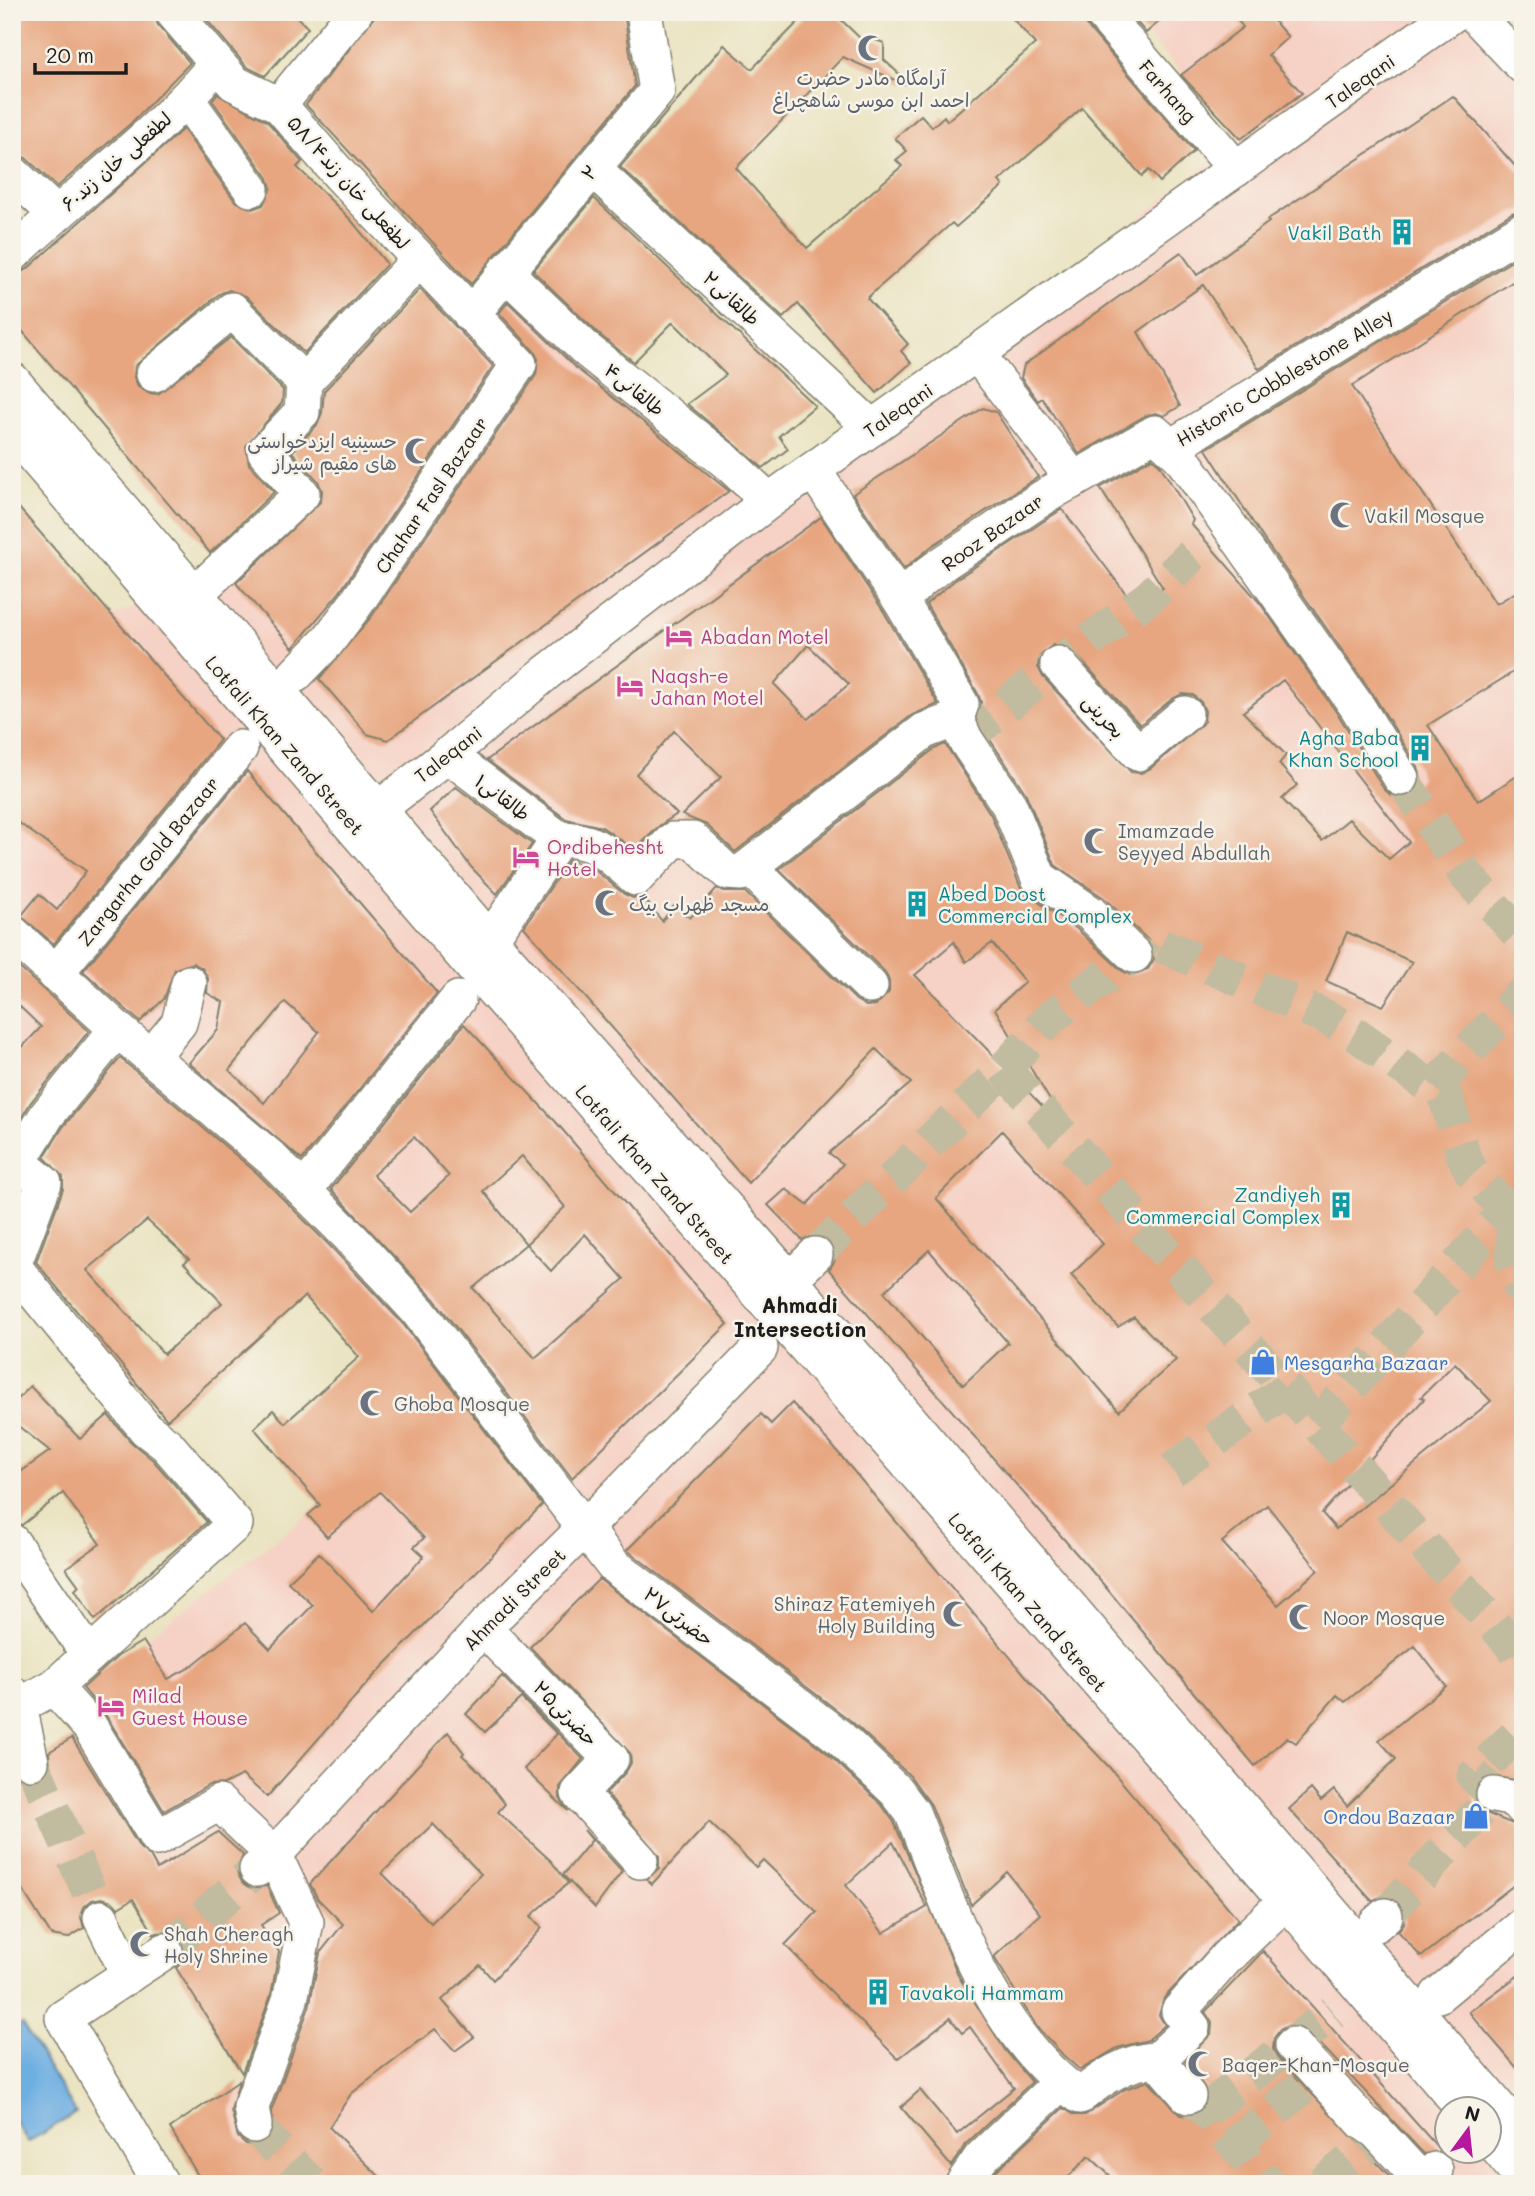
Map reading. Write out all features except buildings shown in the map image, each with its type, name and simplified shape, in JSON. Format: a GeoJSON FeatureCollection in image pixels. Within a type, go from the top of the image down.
{"type":"FeatureCollection","features":[{"type":"Feature","properties":{"kind":"street"},"geometry":{"type":"LineString","coordinates":[[173,12],[233,83],[279,105],[355,12]]}},
{"type":"Feature","properties":{"kind":"street","name":"۲"},"geometry":{"type":"LineString","coordinates":[[471,314],[602,149],[657,91],[644,12]]}},
{"type":"Feature","properties":{"kind":"street","name":"Farhang"},"geometry":{"type":"LineString","coordinates":[[1101,12],[1236,169]]}},
{"type":"Feature","properties":{"kind":"street","name":"Taleqani"},"geometry":{"type":"LineString","coordinates":[[366,818],[448,755],[546,673],[769,501],[1456,12]]}},
{"type":"Feature","properties":{"kind":"street"},"geometry":{"type":"LineString","coordinates":[[1472,12],[1523,66]]}},
{"type":"Feature","properties":{"kind":"street","name":"لطفعلی خان زند۶۰"},"geometry":{"type":"LineString","coordinates":[[12,255],[55,213],[187,100],[216,64]]}},
{"type":"Feature","properties":{"kind":"street"},"geometry":{"type":"LineString","coordinates":[[187,100],[251,189]]}},
{"type":"Feature","properties":{"kind":"street","name":"لطفعلی خان زند۵۸/۴"},"geometry":{"type":"LineString","coordinates":[[279,105],[471,314]]}},
{"type":"Feature","properties":{"kind":"street","name":"طالقانی۲"},"geometry":{"type":"LineString","coordinates":[[602,149],[872,428]]}},
{"type":"Feature","properties":{"kind":"street"},"geometry":{"type":"LineString","coordinates":[[12,173],[55,213]]}},
{"type":"Feature","properties":{"kind":"street","name":"Historic Cobblestone Alley"},"geometry":{"type":"LineString","coordinates":[[1074,480],[1155,433],[1171,447],[1523,230]]}},
{"type":"Feature","properties":{"kind":"street"},"geometry":{"type":"LineString","coordinates":[[195,594],[302,494],[265,452],[302,412],[304,382],[419,260]]}},
{"type":"Feature","properties":{"kind":"street","name":"طالقانی۴"},"geometry":{"type":"LineString","coordinates":[[505,272],[588,351],[728,464],[769,501]]}},
{"type":"Feature","properties":{"kind":"street"},"geometry":{"type":"LineString","coordinates":[[154,374],[232,310],[304,382]]}},
{"type":"Feature","properties":{"kind":"street","name":"Chahar Fasl Bazaar"},"geometry":{"type":"LineString","coordinates":[[295,675],[327,642],[355,605],[519,364],[471,314]]}},
{"type":"Feature","properties":{"kind":"street"},"geometry":{"type":"LineString","coordinates":[[977,354],[1074,480]]}},
{"type":"Feature","properties":{"kind":"street"},"geometry":{"type":"LineString","coordinates":[[12,380],[195,594],[366,818]]}},
{"type":"Feature","properties":{"kind":"street","name":"Lotfali Khan Zand Street"},"geometry":{"type":"LineString","coordinates":[[12,431],[366,818],[1285,1902],[1451,2094]]}},
{"type":"Feature","properties":{"kind":"street"},"geometry":{"type":"LineString","coordinates":[[1171,447],[1358,708],[1401,778]]}},
{"type":"Feature","properties":{"kind":"street"},"geometry":{"type":"LineString","coordinates":[[821,465],[907,594],[961,704],[960,729],[1009,805],[1039,878],[1090,914],[1134,955]]}},
{"type":"Feature","properties":{"kind":"street","name":"Rooz Bazaar"},"geometry":{"type":"LineString","coordinates":[[907,594],[1049,492],[1074,480]]}},
{"type":"Feature","properties":{"kind":"street","name":"بحرینی"},"geometry":{"type":"LineString","coordinates":[[1058,664],[1138,753],[1185,714]]}},
{"type":"Feature","properties":{"kind":"street"},"geometry":{"type":"LineString","coordinates":[[960,729],[924,731],[741,873],[727,872],[693,840],[673,840],[636,877],[581,839],[559,839],[481,953],[789,1279],[1523,2136]]}},
{"type":"Feature","properties":{"kind":"street","name":"Zargarha Gold Bazaar"},"geometry":{"type":"LineString","coordinates":[[55,974],[240,748]]}},
{"type":"Feature","properties":{"kind":"street","name":"طالقانی۱"},"geometry":{"type":"LineString","coordinates":[[448,755],[559,839]]}},
{"type":"Feature","properties":{"kind":"street"},"geometry":{"type":"LineString","coordinates":[[749,867],[870,986]]}},
{"type":"Feature","properties":{"kind":"street"},"geometry":{"type":"LineString","coordinates":[[12,933],[117,1029],[271,1157],[304,1190],[418,1311],[584,1530]]}},
{"type":"Feature","properties":{"kind":"street"},"geometry":{"type":"LineString","coordinates":[[151,1058],[179,1023],[189,984]]}},
{"type":"Feature","properties":{"kind":"street"},"geometry":{"type":"LineString","coordinates":[[304,1190],[458,999]]}},
{"type":"Feature","properties":{"kind":"street"},"geometry":{"type":"LineString","coordinates":[[31,1762],[16,1700],[54,1687],[235,1524],[167,1445],[146,1429],[13,1261],[44,1183],[18,1162],[47,1115],[117,1029]]}},
{"type":"Feature","properties":{"kind":"street","name":"Ahmadi Street"},"geometry":{"type":"LineString","coordinates":[[265,1862],[483,1628],[584,1530],[760,1348]]}},
{"type":"Feature","properties":{"kind":"street","name":"حضرتی۲۷"},"geometry":{"type":"LineString","coordinates":[[584,1530],[613,1565],[839,1738],[896,1791],[912,1812],[975,1969],[1035,2057],[1060,2083]]}},
{"type":"Feature","properties":{"kind":"street"},"geometry":{"type":"LineString","coordinates":[[12,1542],[89,1655]]}},
{"type":"Feature","properties":{"kind":"street","name":"حضرتی۲۵"},"geometry":{"type":"LineString","coordinates":[[483,1628],[611,1759],[579,1793],[640,1861]]}},
{"type":"Feature","properties":{"kind":"street"},"geometry":{"type":"LineString","coordinates":[[54,1687],[90,1727],[157,1838],[219,1803],[265,1862],[306,1922],[290,2000],[251,2107],[254,2125]]}},
{"type":"Feature","properties":{"kind":"street"},"geometry":{"type":"LineString","coordinates":[[962,2184],[981,2158],[1060,2083],[1080,2096],[1096,2083],[1138,2060],[1157,2060],[1192,2027],[1179,2011],[1226,1958],[1285,1902]]}},
{"type":"Feature","properties":{"kind":"street"},"geometry":{"type":"LineString","coordinates":[[101,1918],[129,1975]]}},
{"type":"Feature","properties":{"kind":"street"},"geometry":{"type":"LineString","coordinates":[[1438,1996],[1523,1925]]}},
{"type":"Feature","properties":{"kind":"street"},"geometry":{"type":"LineString","coordinates":[[161,2184],[63,2018],[165,1951]]}},
{"type":"Feature","properties":{"kind":"street"},"geometry":{"type":"LineString","coordinates":[[1293,2045],[1363,2122],[1376,2131],[1422,2181],[1442,2164]]}},
{"type":"Feature","properties":{"kind":"street"},"geometry":{"type":"LineString","coordinates":[[1157,2060],[1188,2096]]}},
{"type":"Feature","properties":{"kind":"street"},"geometry":{"type":"LineString","coordinates":[[1504,2157],[1523,2179]]}},
{"type":"Feature","properties":{"kind":"shaded area"},"geometry":{"type":"Polygon","coordinates":[[[1127,12],[1523,12],[1523,2184],[248,2184],[205,2115],[250,2083],[266,2044],[244,2010],[280,1989],[287,1963],[261,1925],[289,1906],[218,1832],[157,1869],[79,1734],[103,1719],[79,1681],[143,1641],[308,1515],[347,1481],[291,1418],[359,1357],[273,1260],[81,1165],[44,1132],[46,1103],[12,1074],[12,660],[221,569],[432,358],[499,270],[770,506],[1240,139],[1127,12]]]}},
{"type":"Feature","properties":{"kind":"water"},"geometry":{"type":"Polygon","coordinates":[[[22,2024],[76,2113],[28,2142],[12,2116],[12,2030],[22,2024]]]}},
{"type":"Feature","properties":{"kind":"tunnel"},"geometry":{"type":"LineString","coordinates":[[965,739],[1042,676],[1149,597],[1192,555]]}},
{"type":"Feature","properties":{"kind":"tunnel"},"geometry":{"type":"LineString","coordinates":[[1401,778],[1466,875],[1523,939]]}},
{"type":"Feature","properties":{"kind":"tunnel"},"geometry":{"type":"LineString","coordinates":[[815,1255],[1004,1069],[1050,1018],[1134,955],[1145,938],[1326,1017],[1357,1035],[1446,1098],[1463,1155],[1471,1171],[1506,1210],[1514,1223],[1513,1263],[1523,1295]]}},
{"type":"Feature","properties":{"kind":"tunnel"},"geometry":{"type":"LineString","coordinates":[[1434,1087],[1523,993]]}},
{"type":"Feature","properties":{"kind":"tunnel"},"geometry":{"type":"LineString","coordinates":[[1004,1069],[1512,1645],[1523,1662]]}},
{"type":"Feature","properties":{"kind":"tunnel"},"geometry":{"type":"LineString","coordinates":[[1317,1425],[1506,1210]]}},
{"type":"Feature","properties":{"kind":"tunnel"},"geometry":{"type":"LineString","coordinates":[[1172,1470],[1286,1390]]}},
{"type":"Feature","properties":{"kind":"tunnel"},"geometry":{"type":"LineString","coordinates":[[1385,1916],[1494,1795],[1474,1776],[1523,1728]]}},
{"type":"Feature","properties":{"kind":"tunnel"},"geometry":{"type":"LineString","coordinates":[[31,1762],[101,1918]]}},
{"type":"Feature","properties":{"kind":"tunnel"},"geometry":{"type":"LineString","coordinates":[[165,1951],[257,1869]]}},
{"type":"Feature","properties":{"kind":"tunnel"},"geometry":{"type":"LineString","coordinates":[[1206,2110],[1333,2012]]}},
{"type":"Feature","properties":{"kind":"tunnel"},"geometry":{"type":"LineString","coordinates":[[1235,2144],[1319,2073]]}},
{"type":"Feature","properties":{"kind":"tunnel"},"geometry":{"type":"LineString","coordinates":[[1189,2097],[1206,2110],[1269,2184]]}},
{"type":"Feature","properties":{"kind":"tunnel"},"geometry":{"type":"LineString","coordinates":[[254,2125],[311,2184]]}},
{"type":"Feature","properties":{"kind":"tunnel"},"geometry":{"type":"LineString","coordinates":[[1322,2184],[1381,2136]]}},
{"type":"Feature","properties":{"kind":"place","name":"آرامگاه مادر حضرت احمد ابن موسی شاهچراغ"},"geometry":{"type":"Point","coordinates":[871,48]}},
{"type":"Feature","properties":{"kind":"place","name":"Vakil Bath"},"geometry":{"type":"Point","coordinates":[1402,232]}},
{"type":"Feature","properties":{"kind":"place","name":"حسینیه ایزدخواستی های مقیم شیراز"},"geometry":{"type":"Point","coordinates":[418,451]}},
{"type":"Feature","properties":{"kind":"place","name":"Vakil Mosque"},"geometry":{"type":"Point","coordinates":[1343,515]}},
{"type":"Feature","properties":{"kind":"place","name":"Abadan Motel"},"geometry":{"type":"Point","coordinates":[679,636]}},
{"type":"Feature","properties":{"kind":"place","name":"Naqsh-e Jahan Motel"},"geometry":{"type":"Point","coordinates":[630,686]}},
{"type":"Feature","properties":{"kind":"place","name":"Agha Baba Khan School"},"geometry":{"type":"Point","coordinates":[1420,748]}},
{"type":"Feature","properties":{"kind":"place","name":"Imamzade Seyyed Abdullah"},"geometry":{"type":"Point","coordinates":[1097,841]}},
{"type":"Feature","properties":{"kind":"place","name":"Ordibehesht Hotel"},"geometry":{"type":"Point","coordinates":[526,857]}},
{"type":"Feature","properties":{"kind":"place","name":"مسجد ظهراب بیگ"},"geometry":{"type":"Point","coordinates":[608,903]}},
{"type":"Feature","properties":{"kind":"place","name":"Abed Doost Commercial Complex"},"geometry":{"type":"Point","coordinates":[917,904]}},
{"type":"Feature","properties":{"kind":"place","name":"Zandiyeh Commercial Complex"},"geometry":{"type":"Point","coordinates":[1341,1205]}},
{"type":"Feature","properties":{"kind":"place","name":"Mesgarha Bazaar"},"geometry":{"type":"Point","coordinates":[1263,1362]}},
{"type":"Feature","properties":{"kind":"place","name":"Ghoba Mosque"},"geometry":{"type":"Point","coordinates":[373,1403]}},
{"type":"Feature","properties":{"kind":"place","name":"Shiraz Fatemiyeh Holy Building"},"geometry":{"type":"Point","coordinates":[956,1614]}},
{"type":"Feature","properties":{"kind":"place","name":"Noor Mosque"},"geometry":{"type":"Point","coordinates":[1302,1617]}},
{"type":"Feature","properties":{"kind":"place","name":"Milad Guest House"},"geometry":{"type":"Point","coordinates":[111,1706]}},
{"type":"Feature","properties":{"kind":"place","name":"Ordou Bazaar"},"geometry":{"type":"Point","coordinates":[1476,1816]}},
{"type":"Feature","properties":{"kind":"place","name":"Shah Cheragh Holy Shrine"},"geometry":{"type":"Point","coordinates":[143,1944]}},
{"type":"Feature","properties":{"kind":"place","name":"Tavakoli Hammam"},"geometry":{"type":"Point","coordinates":[878,1992]}},
{"type":"Feature","properties":{"kind":"place","name":"Baqer-Khan-Mosque"},"geometry":{"type":"Point","coordinates":[1201,2064]}},
{"type":"Feature","properties":{"kind":"district","name":"Ahmadi Intersection"},"geometry":{"type":"Point","coordinates":[800,1316]}}]}
